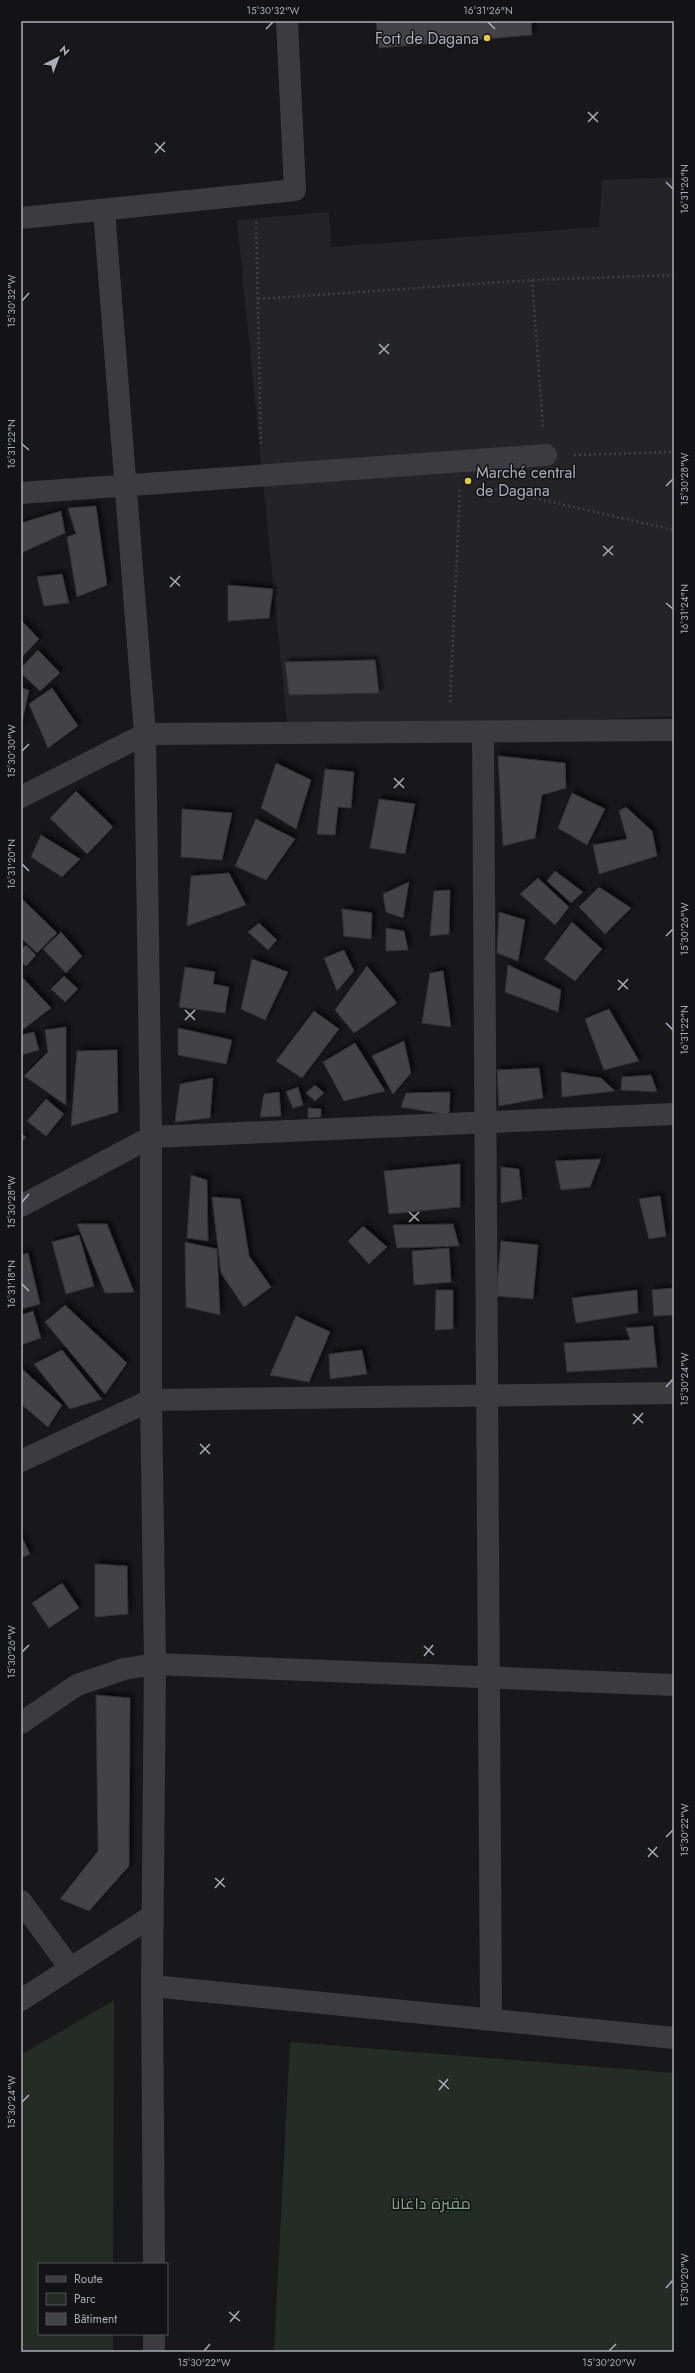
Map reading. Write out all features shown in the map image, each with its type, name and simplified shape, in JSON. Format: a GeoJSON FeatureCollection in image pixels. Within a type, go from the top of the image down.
{"type":"FeatureCollection","features":[{"type":"Feature","properties":{"kind":"street"},"geometry":{"type":"LineString","coordinates":[[21,218],[295,190],[287,21]]}},
{"type":"Feature","properties":{"kind":"street"},"geometry":{"type":"LineString","coordinates":[[104,210],[145,734],[151,1137],[151,1400],[155,1664],[152,1916],[154,2263]]}},
{"type":"Feature","properties":{"kind":"street"},"geometry":{"type":"LineString","coordinates":[[21,493],[546,455]]}},
{"type":"Feature","properties":{"kind":"street"},"geometry":{"type":"LineString","coordinates":[[21,797],[145,734],[674,730]]}},
{"type":"Feature","properties":{"kind":"street"},"geometry":{"type":"LineString","coordinates":[[483,732],[484,1122],[488,1395],[491,2020]]}},
{"type":"Feature","properties":{"kind":"street"},"geometry":{"type":"LineString","coordinates":[[21,1206],[151,1137],[674,1114]]}},
{"type":"Feature","properties":{"kind":"street"},"geometry":{"type":"LineString","coordinates":[[21,1461],[151,1400],[674,1392]]}},
{"type":"Feature","properties":{"kind":"street"},"geometry":{"type":"LineString","coordinates":[[21,1723],[77,1684],[124,1669],[155,1664],[674,1685]]}},
{"type":"Feature","properties":{"kind":"street"},"geometry":{"type":"LineString","coordinates":[[21,1901],[70,1968]]}},
{"type":"Feature","properties":{"kind":"street"},"geometry":{"type":"LineString","coordinates":[[21,2000],[152,1916]]}},
{"type":"Feature","properties":{"kind":"street"},"geometry":{"type":"LineString","coordinates":[[152,1986],[674,2038]]}},
{"type":"Feature","properties":{"kind":"street"},"geometry":{"type":"LineString","coordinates":[[154,2335],[154,2352]]}},
{"type":"Feature","properties":{"kind":"path"},"geometry":{"type":"LineString","coordinates":[[256,194],[261,476]]}},
{"type":"Feature","properties":{"kind":"path"},"geometry":{"type":"LineString","coordinates":[[258,299],[532,280],[674,275]]}},
{"type":"Feature","properties":{"kind":"path"},"geometry":{"type":"LineString","coordinates":[[532,280],[546,455],[674,452]]}},
{"type":"Feature","properties":{"kind":"path"},"geometry":{"type":"LineString","coordinates":[[448,732],[455,564],[460,481],[464,461]]}},
{"type":"Feature","properties":{"kind":"path"},"geometry":{"type":"LineString","coordinates":[[491,488],[674,530]]}},
{"type":"Feature","properties":{"kind":"shaded area","name":"Marché central de Dagana"},"geometry":{"type":"Polygon","coordinates":[[[674,177],[674,716],[288,733],[237,220],[329,212],[331,247],[599,227],[602,180],[674,177]]]}},
{"type":"Feature","properties":{"kind":"green space"},"geometry":{"type":"Polygon","coordinates":[[[114,2000],[113,2263],[38,2263],[38,2335],[113,2335],[113,2352],[21,2352],[21,2055],[114,2000]]]}},
{"type":"Feature","properties":{"kind":"green space","name":"مقبرة داغانا"},"geometry":{"type":"Polygon","coordinates":[[[290,2042],[674,2073],[674,2352],[274,2352],[290,2042]]]}},
{"type":"Feature","properties":{"kind":"building"},"geometry":{"type":"Polygon","coordinates":[[[376,21],[531,21],[532,35],[379,48],[376,21]]]}},
{"type":"Feature","properties":{"kind":"building"},"geometry":{"type":"Polygon","coordinates":[[[96,506],[107,585],[77,597],[67,537],[76,534],[68,508],[96,506]]]}},
{"type":"Feature","properties":{"kind":"building"},"geometry":{"type":"Polygon","coordinates":[[[61,511],[65,533],[21,553],[21,523],[61,511]]]}},
{"type":"Feature","properties":{"kind":"building"},"geometry":{"type":"Polygon","coordinates":[[[62,574],[69,603],[44,606],[37,577],[62,574]]]}},
{"type":"Feature","properties":{"kind":"building"},"geometry":{"type":"Polygon","coordinates":[[[228,585],[273,589],[269,618],[228,621],[228,585]]]}},
{"type":"Feature","properties":{"kind":"building"},"geometry":{"type":"Polygon","coordinates":[[[21,620],[39,639],[21,658],[21,620]]]}},
{"type":"Feature","properties":{"kind":"building"},"geometry":{"type":"Polygon","coordinates":[[[38,650],[60,673],[40,691],[21,673],[21,668],[38,650]]]}},
{"type":"Feature","properties":{"kind":"building"},"geometry":{"type":"Polygon","coordinates":[[[375,660],[379,693],[289,695],[285,662],[375,660]]]}},
{"type":"Feature","properties":{"kind":"building"},"geometry":{"type":"Polygon","coordinates":[[[21,688],[29,690],[21,727],[21,688]]]}},
{"type":"Feature","properties":{"kind":"building"},"geometry":{"type":"Polygon","coordinates":[[[52,688],[78,726],[48,748],[29,704],[52,688]]]}},
{"type":"Feature","properties":{"kind":"building"},"geometry":{"type":"Polygon","coordinates":[[[498,756],[565,763],[566,788],[542,795],[535,838],[503,846],[498,756]]]}},
{"type":"Feature","properties":{"kind":"building"},"geometry":{"type":"Polygon","coordinates":[[[276,763],[311,780],[296,829],[261,808],[276,763]]]}},
{"type":"Feature","properties":{"kind":"building"},"geometry":{"type":"Polygon","coordinates":[[[325,769],[354,772],[351,808],[338,807],[335,835],[317,834],[325,769]]]}},
{"type":"Feature","properties":{"kind":"building"},"geometry":{"type":"Polygon","coordinates":[[[76,791],[113,827],[87,854],[50,818],[76,791]]]}},
{"type":"Feature","properties":{"kind":"building"},"geometry":{"type":"Polygon","coordinates":[[[572,793],[605,809],[587,845],[558,828],[572,793]]]}},
{"type":"Feature","properties":{"kind":"building"},"geometry":{"type":"Polygon","coordinates":[[[379,799],[415,804],[405,854],[370,848],[379,799]]]}},
{"type":"Feature","properties":{"kind":"building"},"geometry":{"type":"Polygon","coordinates":[[[626,807],[652,831],[657,856],[599,874],[593,845],[627,839],[619,811],[626,807]]]}},
{"type":"Feature","properties":{"kind":"building"},"geometry":{"type":"Polygon","coordinates":[[[182,809],[232,813],[222,860],[181,857],[182,809]]]}},
{"type":"Feature","properties":{"kind":"building"},"geometry":{"type":"Polygon","coordinates":[[[256,819],[295,839],[266,880],[235,866],[256,819]]]}},
{"type":"Feature","properties":{"kind":"building"},"geometry":{"type":"Polygon","coordinates":[[[41,835],[80,859],[62,877],[31,857],[41,835]]]}},
{"type":"Feature","properties":{"kind":"building"},"geometry":{"type":"Polygon","coordinates":[[[555,871],[583,892],[571,903],[547,881],[555,871]]]}},
{"type":"Feature","properties":{"kind":"building"},"geometry":{"type":"Polygon","coordinates":[[[229,873],[246,905],[187,926],[191,876],[229,873]]]}},
{"type":"Feature","properties":{"kind":"building"},"geometry":{"type":"Polygon","coordinates":[[[538,878],[569,907],[555,925],[520,894],[538,878]]]}},
{"type":"Feature","properties":{"kind":"building"},"geometry":{"type":"Polygon","coordinates":[[[409,882],[403,918],[386,912],[383,894],[409,882]]]}},
{"type":"Feature","properties":{"kind":"building"},"geometry":{"type":"Polygon","coordinates":[[[599,887],[631,908],[605,934],[579,907],[599,887]]]}},
{"type":"Feature","properties":{"kind":"building"},"geometry":{"type":"Polygon","coordinates":[[[450,890],[449,934],[430,936],[434,891],[450,890]]]}},
{"type":"Feature","properties":{"kind":"building"},"geometry":{"type":"Polygon","coordinates":[[[21,898],[57,933],[37,953],[21,938],[21,898]]]}},
{"type":"Feature","properties":{"kind":"building"},"geometry":{"type":"Polygon","coordinates":[[[342,909],[372,913],[371,939],[344,936],[342,909]]]}},
{"type":"Feature","properties":{"kind":"building"},"geometry":{"type":"Polygon","coordinates":[[[499,912],[525,920],[518,961],[497,953],[499,912]]]}},
{"type":"Feature","properties":{"kind":"building"},"geometry":{"type":"Polygon","coordinates":[[[572,922],[602,949],[575,981],[544,959],[572,922]]]}},
{"type":"Feature","properties":{"kind":"building"},"geometry":{"type":"Polygon","coordinates":[[[259,923],[277,940],[268,950],[248,932],[259,923]]]}},
{"type":"Feature","properties":{"kind":"building"},"geometry":{"type":"Polygon","coordinates":[[[386,928],[404,931],[408,950],[386,951],[386,928]]]}},
{"type":"Feature","properties":{"kind":"building"},"geometry":{"type":"Polygon","coordinates":[[[61,932],[82,956],[66,973],[43,949],[61,932]]]}},
{"type":"Feature","properties":{"kind":"building"},"geometry":{"type":"Polygon","coordinates":[[[26,945],[36,955],[26,966],[21,962],[21,949],[26,945]]]}},
{"type":"Feature","properties":{"kind":"building"},"geometry":{"type":"Polygon","coordinates":[[[344,950],[354,971],[337,991],[324,958],[344,950]]]}},
{"type":"Feature","properties":{"kind":"building"},"geometry":{"type":"Polygon","coordinates":[[[252,959],[288,972],[265,1020],[241,1009],[252,959]]]}},
{"type":"Feature","properties":{"kind":"building"},"geometry":{"type":"Polygon","coordinates":[[[508,965],[561,990],[558,1012],[505,992],[508,965]]]}},
{"type":"Feature","properties":{"kind":"building"},"geometry":{"type":"Polygon","coordinates":[[[367,966],[397,1003],[354,1033],[335,1010],[367,966]]]}},
{"type":"Feature","properties":{"kind":"building"},"geometry":{"type":"Polygon","coordinates":[[[185,967],[215,972],[213,984],[229,987],[225,1013],[179,1007],[185,967]]]}},
{"type":"Feature","properties":{"kind":"building"},"geometry":{"type":"Polygon","coordinates":[[[443,971],[451,1027],[422,1023],[430,973],[443,971]]]}},
{"type":"Feature","properties":{"kind":"building"},"geometry":{"type":"Polygon","coordinates":[[[64,976],[78,989],[65,1002],[51,989],[64,976]]]}},
{"type":"Feature","properties":{"kind":"building"},"geometry":{"type":"Polygon","coordinates":[[[23,978],[51,1008],[21,1031],[21,980],[23,978]]]}},
{"type":"Feature","properties":{"kind":"building"},"geometry":{"type":"Polygon","coordinates":[[[609,1009],[639,1061],[604,1070],[585,1019],[609,1009]]]}},
{"type":"Feature","properties":{"kind":"building"},"geometry":{"type":"Polygon","coordinates":[[[314,1011],[339,1029],[302,1078],[276,1061],[314,1011]]]}},
{"type":"Feature","properties":{"kind":"building"},"geometry":{"type":"Polygon","coordinates":[[[66,1027],[66,1105],[24,1076],[48,1052],[45,1030],[66,1027]]]}},
{"type":"Feature","properties":{"kind":"building"},"geometry":{"type":"Polygon","coordinates":[[[178,1028],[232,1040],[226,1064],[178,1055],[178,1028]]]}},
{"type":"Feature","properties":{"kind":"building"},"geometry":{"type":"Polygon","coordinates":[[[34,1032],[39,1050],[21,1055],[21,1035],[34,1032]]]}},
{"type":"Feature","properties":{"kind":"building"},"geometry":{"type":"Polygon","coordinates":[[[404,1041],[411,1073],[393,1094],[372,1056],[404,1041]]]}},
{"type":"Feature","properties":{"kind":"building"},"geometry":{"type":"Polygon","coordinates":[[[355,1043],[385,1091],[344,1101],[323,1062],[355,1043]]]}},
{"type":"Feature","properties":{"kind":"building"},"geometry":{"type":"Polygon","coordinates":[[[117,1050],[118,1112],[71,1126],[77,1051],[117,1050]]]}},
{"type":"Feature","properties":{"kind":"building"},"geometry":{"type":"Polygon","coordinates":[[[539,1068],[543,1098],[499,1106],[497,1070],[539,1068]]]}},
{"type":"Feature","properties":{"kind":"building"},"geometry":{"type":"Polygon","coordinates":[[[561,1072],[601,1078],[615,1091],[562,1097],[561,1072]]]}},
{"type":"Feature","properties":{"kind":"building"},"geometry":{"type":"Polygon","coordinates":[[[651,1075],[657,1092],[621,1090],[622,1077],[651,1075]]]}},
{"type":"Feature","properties":{"kind":"building"},"geometry":{"type":"Polygon","coordinates":[[[213,1078],[210,1118],[175,1122],[180,1084],[213,1078]]]}},
{"type":"Feature","properties":{"kind":"building"},"geometry":{"type":"Polygon","coordinates":[[[315,1085],[324,1093],[315,1101],[306,1093],[315,1085]]]}},
{"type":"Feature","properties":{"kind":"building"},"geometry":{"type":"Polygon","coordinates":[[[298,1087],[303,1105],[293,1108],[286,1092],[298,1087]]]}},
{"type":"Feature","properties":{"kind":"building"},"geometry":{"type":"Polygon","coordinates":[[[279,1092],[281,1116],[260,1117],[264,1094],[279,1092]]]}},
{"type":"Feature","properties":{"kind":"building"},"geometry":{"type":"Polygon","coordinates":[[[450,1092],[449,1115],[401,1107],[406,1093],[450,1092]]]}},
{"type":"Feature","properties":{"kind":"building"},"geometry":{"type":"Polygon","coordinates":[[[46,1099],[64,1114],[46,1136],[27,1121],[46,1099]]]}},
{"type":"Feature","properties":{"kind":"building"},"geometry":{"type":"Polygon","coordinates":[[[308,1108],[321,1109],[321,1117],[308,1118],[308,1108]]]}},
{"type":"Feature","properties":{"kind":"building"},"geometry":{"type":"Polygon","coordinates":[[[21,1133],[26,1137],[21,1143],[21,1133]]]}},
{"type":"Feature","properties":{"kind":"building"},"geometry":{"type":"Polygon","coordinates":[[[601,1159],[590,1187],[561,1190],[555,1161],[601,1159]]]}},
{"type":"Feature","properties":{"kind":"building"},"geometry":{"type":"Polygon","coordinates":[[[460,1164],[460,1207],[389,1214],[384,1171],[460,1164]]]}},
{"type":"Feature","properties":{"kind":"building"},"geometry":{"type":"Polygon","coordinates":[[[501,1167],[519,1169],[522,1199],[501,1203],[501,1167]]]}},
{"type":"Feature","properties":{"kind":"building"},"geometry":{"type":"Polygon","coordinates":[[[191,1175],[207,1180],[208,1241],[187,1238],[191,1175]]]}},
{"type":"Feature","properties":{"kind":"building"},"geometry":{"type":"Polygon","coordinates":[[[660,1196],[666,1236],[649,1239],[639,1199],[660,1196]]]}},
{"type":"Feature","properties":{"kind":"building"},"geometry":{"type":"Polygon","coordinates":[[[212,1197],[240,1199],[249,1256],[271,1287],[244,1307],[221,1273],[212,1197]]]}},
{"type":"Feature","properties":{"kind":"building"},"geometry":{"type":"Polygon","coordinates":[[[77,1224],[107,1224],[134,1292],[105,1293],[77,1224]]]}},
{"type":"Feature","properties":{"kind":"building"},"geometry":{"type":"Polygon","coordinates":[[[453,1224],[459,1246],[397,1248],[393,1225],[453,1224]]]}},
{"type":"Feature","properties":{"kind":"building"},"geometry":{"type":"Polygon","coordinates":[[[363,1226],[387,1247],[369,1264],[348,1241],[363,1226]]]}},
{"type":"Feature","properties":{"kind":"building"},"geometry":{"type":"Polygon","coordinates":[[[79,1235],[94,1286],[66,1294],[52,1242],[79,1235]]]}},
{"type":"Feature","properties":{"kind":"building"},"geometry":{"type":"Polygon","coordinates":[[[501,1241],[538,1245],[533,1299],[496,1296],[501,1241]]]}},
{"type":"Feature","properties":{"kind":"building"},"geometry":{"type":"Polygon","coordinates":[[[185,1242],[217,1249],[220,1315],[186,1307],[185,1242]]]}},
{"type":"Feature","properties":{"kind":"building"},"geometry":{"type":"Polygon","coordinates":[[[449,1248],[451,1282],[414,1285],[412,1251],[449,1248]]]}},
{"type":"Feature","properties":{"kind":"building"},"geometry":{"type":"Polygon","coordinates":[[[28,1253],[40,1304],[21,1309],[21,1255],[28,1253]]]}},
{"type":"Feature","properties":{"kind":"building"},"geometry":{"type":"Polygon","coordinates":[[[672,1282],[674,1282],[674,1321],[673,1315],[654,1316],[652,1290],[673,1288],[672,1282]]]}},
{"type":"Feature","properties":{"kind":"building"},"geometry":{"type":"Polygon","coordinates":[[[436,1290],[453,1290],[453,1329],[435,1330],[436,1290]]]}},
{"type":"Feature","properties":{"kind":"building"},"geometry":{"type":"Polygon","coordinates":[[[637,1290],[638,1313],[576,1323],[572,1298],[637,1290]]]}},
{"type":"Feature","properties":{"kind":"building"},"geometry":{"type":"Polygon","coordinates":[[[65,1305],[127,1363],[105,1394],[45,1322],[65,1305]]]}},
{"type":"Feature","properties":{"kind":"building"},"geometry":{"type":"Polygon","coordinates":[[[33,1311],[41,1338],[21,1345],[21,1315],[33,1311]]]}},
{"type":"Feature","properties":{"kind":"building"},"geometry":{"type":"Polygon","coordinates":[[[296,1316],[330,1332],[309,1382],[270,1375],[296,1316]]]}},
{"type":"Feature","properties":{"kind":"building"},"geometry":{"type":"Polygon","coordinates":[[[653,1326],[657,1367],[567,1372],[564,1343],[630,1340],[626,1328],[653,1326]]]}},
{"type":"Feature","properties":{"kind":"building"},"geometry":{"type":"Polygon","coordinates":[[[62,1350],[102,1399],[70,1409],[34,1364],[62,1350]]]}},
{"type":"Feature","properties":{"kind":"building"},"geometry":{"type":"Polygon","coordinates":[[[362,1350],[367,1374],[330,1379],[329,1354],[362,1350]]]}},
{"type":"Feature","properties":{"kind":"building"},"geometry":{"type":"Polygon","coordinates":[[[21,1368],[62,1405],[48,1427],[21,1404],[21,1368]]]}},
{"type":"Feature","properties":{"kind":"building"},"geometry":{"type":"Polygon","coordinates":[[[21,1535],[30,1554],[21,1558],[21,1535]]]}},
{"type":"Feature","properties":{"kind":"building"},"geometry":{"type":"Polygon","coordinates":[[[95,1564],[127,1566],[128,1614],[95,1617],[95,1564]]]}},
{"type":"Feature","properties":{"kind":"building"},"geometry":{"type":"Polygon","coordinates":[[[62,1583],[79,1608],[49,1628],[32,1603],[62,1583]]]}},
{"type":"Feature","properties":{"kind":"building"},"geometry":{"type":"Polygon","coordinates":[[[96,1695],[130,1698],[129,1866],[89,1911],[60,1899],[98,1851],[96,1695]]]}},
{"type":"Feature","properties":{"kind":"place","name":"Fort de Dagana"},"geometry":{"type":"Point","coordinates":[487,38]}},
{"type":"Feature","properties":{"kind":"place","name":"Marché central de Dagana"},"geometry":{"type":"Point","coordinates":[468,481]}}]}
